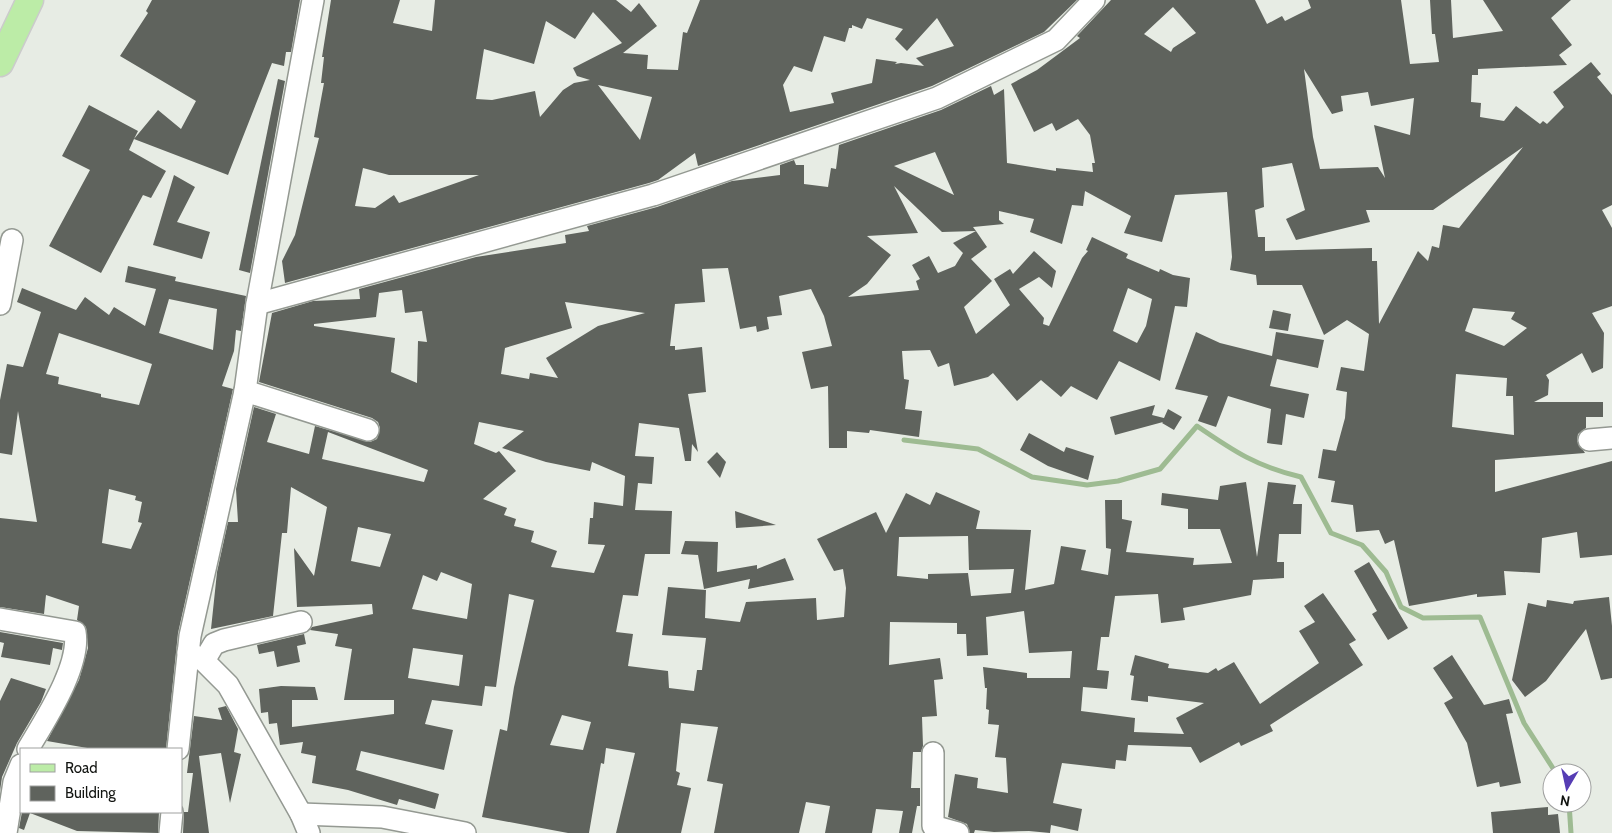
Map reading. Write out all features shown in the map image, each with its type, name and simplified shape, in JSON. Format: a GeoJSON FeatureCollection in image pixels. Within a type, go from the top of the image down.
{"type":"FeatureCollection","features":[{"type":"Feature","properties":{"kind":"main road"},"geometry":{"type":"LineString","coordinates":[[0,62],[30,0]]}},
{"type":"Feature","properties":{"kind":"street"},"geometry":{"type":"LineString","coordinates":[[178,748],[196,657],[190,636],[245,391],[257,304],[313,0]]}},
{"type":"Feature","properties":{"kind":"street"},"geometry":{"type":"LineString","coordinates":[[257,304],[653,195],[937,98],[1056,40],[1094,0]]}},
{"type":"Feature","properties":{"kind":"street"},"geometry":{"type":"LineString","coordinates":[[0,304],[12,240]]}},
{"type":"Feature","properties":{"kind":"street"},"geometry":{"type":"LineString","coordinates":[[245,391],[368,430]]}},
{"type":"Feature","properties":{"kind":"street"},"geometry":{"type":"LineString","coordinates":[[1589,440],[1612,438]]}},
{"type":"Feature","properties":{"kind":"street"},"geometry":{"type":"LineString","coordinates":[[0,619],[75,632],[72,661],[63,688],[29,748]]}},
{"type":"Feature","properties":{"kind":"street"},"geometry":{"type":"LineString","coordinates":[[196,657],[214,644],[224,640],[300,622]]}},
{"type":"Feature","properties":{"kind":"street"},"geometry":{"type":"LineString","coordinates":[[196,657],[228,685],[305,824],[382,817],[465,833]]}},
{"type":"Feature","properties":{"kind":"street"},"geometry":{"type":"LineString","coordinates":[[933,753],[933,826],[958,833]]}},
{"type":"Feature","properties":{"kind":"street"},"geometry":{"type":"LineString","coordinates":[[6,833],[14,782],[20,767]]}},
{"type":"Feature","properties":{"kind":"street"},"geometry":{"type":"LineString","coordinates":[[170,833],[172,813]]}},
{"type":"Feature","properties":{"kind":"building"},"geometry":{"type":"Polygon","coordinates":[[[152,0],[300,0],[291,52],[286,52],[284,66],[272,63],[228,175],[134,139],[158,110],[181,129],[196,101],[120,56],[148,13],[146,11],[152,0]]]}},
{"type":"Feature","properties":{"kind":"building"},"geometry":{"type":"Polygon","coordinates":[[[331,0],[400,0],[393,23],[432,31],[435,0],[616,0],[631,12],[639,3],[657,26],[623,53],[648,55],[647,69],[678,70],[683,32],[687,33],[700,0],[1077,0],[1044,32],[932,86],[698,166],[695,153],[658,180],[649,183],[285,283],[282,261],[295,235],[319,138],[314,137],[324,83],[321,83],[324,57],[322,57],[331,0]],[[593,12],[575,39],[546,21],[534,64],[484,49],[476,99],[492,100],[535,91],[540,117],[563,90],[574,83],[590,80],[577,76],[573,68],[622,43],[593,12]],[[867,18],[862,29],[852,25],[852,28],[849,28],[845,42],[824,36],[812,72],[794,66],[783,85],[790,112],[834,103],[831,93],[872,83],[876,59],[897,62],[895,64],[924,66],[916,58],[954,46],[937,18],[907,51],[895,39],[903,29],[867,18]],[[598,85],[640,140],[652,97],[598,85]],[[363,168],[355,206],[375,208],[394,195],[399,203],[479,175],[389,175],[363,168]]]}},
{"type":"Feature","properties":{"kind":"building"},"geometry":{"type":"Polygon","coordinates":[[[1111,0],[1255,0],[1267,24],[1282,16],[1285,21],[1311,8],[1308,0],[1401,0],[1410,64],[1439,62],[1435,34],[1432,34],[1430,0],[1451,0],[1453,38],[1503,31],[1483,0],[1571,0],[1551,18],[1572,45],[1559,55],[1567,65],[1478,69],[1478,75],[1472,75],[1471,102],[1481,103],[1480,117],[1504,121],[1516,106],[1540,124],[1543,121],[1547,124],[1564,107],[1553,92],[1591,62],[1601,74],[1597,77],[1612,95],[1612,205],[1602,210],[1612,228],[1612,306],[1592,313],[1604,333],[1603,368],[1592,373],[1582,353],[1546,375],[1549,380],[1548,395],[1534,402],[1603,402],[1603,417],[1586,417],[1586,428],[1578,434],[1577,441],[1585,453],[1495,460],[1495,492],[1612,461],[1612,555],[1580,558],[1577,532],[1542,538],[1540,573],[1504,571],[1506,595],[1477,597],[1477,594],[1409,606],[1394,540],[1385,544],[1379,530],[1356,532],[1353,505],[1331,502],[1335,481],[1318,478],[1323,449],[1336,451],[1345,418],[1347,392],[1336,390],[1341,367],[1364,371],[1369,334],[1347,320],[1324,335],[1302,285],[1257,285],[1256,275],[1230,270],[1232,257],[1227,192],[1175,195],[1162,242],[1124,233],[1131,216],[1085,191],[1083,206],[1072,205],[1062,244],[1030,232],[1034,219],[999,211],[999,220],[1004,224],[973,227],[976,231],[987,247],[971,259],[992,281],[964,307],[976,334],[1010,305],[994,279],[1010,269],[1013,274],[1034,251],[1056,271],[1052,288],[1039,277],[1019,289],[1044,318],[1043,324],[1049,326],[1082,258],[1088,251],[1086,250],[1092,237],[1128,254],[1126,258],[1159,272],[1160,269],[1173,275],[1190,278],[1187,307],[1175,306],[1160,381],[1119,361],[1097,400],[1071,386],[1061,397],[1041,380],[1017,401],[993,373],[988,377],[954,386],[949,363],[938,367],[930,350],[902,351],[904,379],[909,380],[905,409],[922,411],[919,437],[870,430],[869,433],[847,431],[847,448],[829,448],[828,386],[811,389],[802,352],[832,346],[824,316],[811,289],[779,296],[782,315],[767,317],[769,329],[757,332],[756,326],[740,329],[728,268],[702,269],[705,302],[675,304],[670,346],[675,346],[675,350],[702,347],[706,392],[688,394],[698,452],[692,444],[691,461],[685,461],[679,428],[639,423],[635,456],[654,457],[652,484],[638,483],[635,510],[672,511],[670,554],[645,554],[638,596],[623,595],[616,632],[633,634],[628,666],[668,671],[669,688],[694,691],[697,670],[702,670],[706,638],[662,635],[668,587],[706,590],[705,618],[740,622],[746,602],[816,598],[817,620],[844,617],[846,588],[843,569],[834,571],[817,539],[876,512],[886,533],[906,493],[930,505],[936,492],[980,511],[976,529],[1031,530],[1025,590],[1054,584],[1061,546],[1086,550],[1081,570],[1108,575],[1111,549],[1106,548],[1105,500],[1122,500],[1122,519],[1132,521],[1126,552],[1194,558],[1193,565],[1232,563],[1220,529],[1188,529],[1188,509],[1161,505],[1162,493],[1218,500],[1220,486],[1246,482],[1257,557],[1268,482],[1296,485],[1293,504],[1302,504],[1301,534],[1279,534],[1277,562],[1284,562],[1284,578],[1253,580],[1251,595],[1183,608],[1185,620],[1161,623],[1158,594],[1115,596],[1109,637],[1101,637],[1097,670],[1109,671],[1107,689],[1083,687],[1081,711],[1135,718],[1134,732],[1184,734],[1176,718],[1204,703],[1148,696],[1148,702],[1131,700],[1134,676],[1130,675],[1135,655],[1169,664],[1168,668],[1208,673],[1216,668],[1218,671],[1234,662],[1260,704],[1319,663],[1299,631],[1315,622],[1304,606],[1323,593],[1356,640],[1349,644],[1363,665],[1270,725],[1273,731],[1241,746],[1239,742],[1200,763],[1191,747],[1128,745],[1126,761],[1116,760],[1115,769],[1062,763],[1053,803],[1082,809],[1078,831],[1051,825],[1050,833],[975,830],[974,833],[970,833],[967,824],[948,817],[955,774],[978,778],[977,788],[1008,793],[1006,758],[995,757],[999,725],[988,724],[989,710],[986,709],[987,688],[985,688],[983,667],[1027,673],[1027,678],[1070,678],[1072,651],[1029,653],[1024,611],[986,617],[988,655],[967,656],[966,634],[957,634],[957,623],[890,622],[889,665],[940,658],[943,679],[934,680],[937,716],[922,717],[923,746],[921,752],[913,752],[911,788],[920,788],[920,806],[917,806],[912,833],[899,833],[903,811],[876,809],[872,833],[825,833],[830,806],[806,802],[799,833],[714,833],[723,784],[707,781],[718,727],[681,723],[676,771],[680,773],[677,785],[691,788],[681,833],[616,833],[635,753],[606,748],[604,764],[601,763],[589,833],[568,833],[482,817],[500,729],[507,731],[514,687],[534,600],[509,594],[496,687],[485,686],[482,706],[432,700],[425,724],[453,730],[444,770],[361,751],[356,770],[439,794],[435,809],[399,799],[397,805],[348,790],[312,783],[316,756],[301,753],[303,742],[280,745],[277,723],[269,724],[268,712],[261,713],[259,689],[281,686],[315,687],[318,700],[292,700],[292,727],[394,714],[394,700],[344,700],[352,649],[335,646],[338,634],[310,630],[312,627],[373,614],[372,604],[297,607],[294,548],[314,576],[327,507],[291,487],[287,533],[282,533],[273,616],[211,629],[217,572],[228,522],[238,522],[236,489],[254,407],[276,414],[267,442],[309,454],[315,426],[370,442],[377,439],[380,428],[378,422],[372,418],[259,382],[272,313],[313,301],[360,299],[359,289],[476,257],[566,243],[565,235],[589,231],[587,226],[657,207],[732,181],[780,175],[780,165],[794,160],[796,165],[804,165],[804,184],[828,187],[831,168],[836,169],[839,145],[941,110],[991,86],[994,95],[1004,89],[1007,163],[1056,171],[1056,168],[1093,172],[1092,163],[1095,163],[1090,135],[1078,119],[1056,131],[1052,123],[1034,132],[1011,84],[1037,70],[1080,38],[1077,36],[1111,0]],[[1173,7],[1144,34],[1171,52],[1173,48],[1196,33],[1173,7]],[[1304,69],[1313,137],[1320,169],[1378,167],[1385,178],[1374,125],[1410,135],[1414,98],[1371,106],[1368,92],[1341,96],[1343,111],[1332,114],[1304,69]],[[1523,147],[1433,210],[1366,210],[1370,222],[1296,240],[1286,219],[1305,210],[1292,163],[1262,168],[1264,207],[1255,210],[1258,237],[1265,237],[1265,251],[1372,248],[1372,261],[1377,261],[1379,324],[1418,251],[1428,261],[1432,246],[1439,248],[1443,225],[1459,228],[1523,147]],[[935,152],[894,166],[954,195],[935,152]],[[894,186],[918,233],[867,236],[891,255],[867,284],[848,297],[919,290],[916,281],[920,279],[912,265],[929,256],[938,273],[955,266],[963,253],[953,243],[976,231],[942,232],[894,186]],[[1128,288],[1113,331],[1137,343],[1146,326],[1152,299],[1128,288]],[[402,290],[379,293],[376,317],[314,324],[314,326],[395,338],[391,372],[417,383],[418,341],[427,342],[422,311],[405,313],[402,290]],[[565,302],[572,328],[505,348],[501,374],[529,379],[530,373],[558,378],[546,358],[598,326],[645,313],[565,302]],[[1473,308],[1465,331],[1504,346],[1527,328],[1511,319],[1515,312],[1473,308]],[[1456,374],[1452,427],[1514,435],[1513,396],[1506,396],[1507,378],[1456,374]],[[479,422],[474,444],[496,453],[499,451],[516,471],[483,499],[507,508],[504,515],[516,519],[514,526],[534,531],[531,542],[557,551],[551,567],[594,573],[605,545],[588,544],[590,518],[593,518],[594,502],[623,506],[625,476],[592,462],[590,471],[546,462],[502,448],[524,431],[479,422]],[[328,432],[322,459],[424,482],[428,470],[328,432]],[[358,527],[351,561],[380,567],[391,534],[358,527]],[[968,536],[899,537],[897,576],[928,579],[928,574],[968,573],[971,596],[1011,593],[1014,569],[969,570],[968,536]],[[441,572],[437,581],[423,575],[412,609],[467,619],[472,584],[441,572]],[[413,648],[408,678],[459,686],[463,655],[413,648]],[[562,715],[550,745],[583,750],[591,722],[562,715]]]}},
{"type":"Feature","properties":{"kind":"building"},"geometry":{"type":"Polygon","coordinates":[[[278,79],[285,81],[250,273],[239,270],[278,79]]]}},
{"type":"Feature","properties":{"kind":"building"},"geometry":{"type":"Polygon","coordinates":[[[89,105],[138,131],[129,150],[166,171],[151,198],[143,195],[101,273],[49,246],[90,170],[62,156],[89,105]]]}},
{"type":"Feature","properties":{"kind":"building"},"geometry":{"type":"Polygon","coordinates":[[[174,175],[195,187],[177,222],[210,232],[202,259],[153,245],[174,175]]]}},
{"type":"Feature","properties":{"kind":"building"},"geometry":{"type":"Polygon","coordinates":[[[128,266],[176,277],[175,281],[246,296],[241,331],[236,330],[234,351],[222,386],[233,389],[178,633],[166,748],[87,748],[47,741],[79,680],[88,648],[86,627],[77,620],[79,606],[46,595],[44,614],[0,607],[0,518],[37,522],[18,411],[12,455],[0,453],[0,400],[7,364],[23,367],[41,312],[17,302],[22,288],[76,310],[85,297],[109,315],[114,307],[145,326],[156,289],[125,282],[128,266]],[[169,299],[159,333],[213,350],[217,309],[169,299]],[[59,333],[46,374],[59,377],[58,384],[101,394],[101,397],[139,405],[152,364],[59,333]],[[109,489],[102,543],[131,549],[142,523],[138,522],[142,502],[135,500],[136,496],[109,489]]]}},
{"type":"Feature","properties":{"kind":"building"},"geometry":{"type":"Polygon","coordinates":[[[1273,310],[1291,314],[1288,331],[1269,328],[1273,310]]]}},
{"type":"Feature","properties":{"kind":"building"},"geometry":{"type":"Polygon","coordinates":[[[1196,332],[1220,343],[1272,356],[1276,332],[1324,340],[1318,368],[1277,359],[1270,386],[1309,394],[1304,418],[1286,414],[1282,445],[1267,443],[1271,409],[1228,396],[1216,427],[1198,421],[1208,396],[1175,389],[1196,332]]]}},
{"type":"Feature","properties":{"kind":"building"},"geometry":{"type":"Polygon","coordinates":[[[1155,405],[1152,415],[1164,418],[1168,409],[1182,417],[1174,430],[1163,422],[1115,435],[1110,417],[1155,405]]]}},
{"type":"Feature","properties":{"kind":"building"},"geometry":{"type":"Polygon","coordinates":[[[1029,433],[1064,452],[1066,447],[1094,456],[1088,480],[1048,466],[1020,450],[1029,433]]]}},
{"type":"Feature","properties":{"kind":"building"},"geometry":{"type":"Polygon","coordinates":[[[717,452],[726,462],[720,478],[707,462],[717,452]]]}},
{"type":"Feature","properties":{"kind":"building"},"geometry":{"type":"Polygon","coordinates":[[[735,511],[776,525],[736,528],[735,511]]]}},
{"type":"Feature","properties":{"kind":"building"},"geometry":{"type":"Polygon","coordinates":[[[685,541],[718,542],[717,572],[757,565],[757,569],[785,558],[794,580],[748,589],[750,579],[704,589],[698,555],[681,554],[685,541]]]}},
{"type":"Feature","properties":{"kind":"building"},"geometry":{"type":"Polygon","coordinates":[[[1369,562],[1408,628],[1388,640],[1372,614],[1377,611],[1354,571],[1369,562]]]}},
{"type":"Feature","properties":{"kind":"building"},"geometry":{"type":"Polygon","coordinates":[[[1609,597],[1612,626],[1612,678],[1601,680],[1586,629],[1546,681],[1525,697],[1512,680],[1528,603],[1546,607],[1547,600],[1573,604],[1574,601],[1609,597]]]}},
{"type":"Feature","properties":{"kind":"building"},"geometry":{"type":"Polygon","coordinates":[[[0,632],[63,643],[62,650],[53,648],[50,665],[1,657],[4,643],[0,642],[0,632]]]}},
{"type":"Feature","properties":{"kind":"building"},"geometry":{"type":"Polygon","coordinates":[[[304,634],[306,644],[297,646],[300,662],[277,667],[274,651],[259,654],[257,645],[304,634]]]}},
{"type":"Feature","properties":{"kind":"building"},"geometry":{"type":"Polygon","coordinates":[[[1452,655],[1484,705],[1509,699],[1513,713],[1506,714],[1521,783],[1500,787],[1499,782],[1477,787],[1467,743],[1444,703],[1453,698],[1433,668],[1452,655]]]}},
{"type":"Feature","properties":{"kind":"building"},"geometry":{"type":"Polygon","coordinates":[[[11,678],[46,689],[41,702],[17,743],[2,777],[0,791],[0,701],[11,678]]]}},
{"type":"Feature","properties":{"kind":"building"},"geometry":{"type":"Polygon","coordinates":[[[226,706],[238,729],[234,752],[241,754],[230,803],[221,753],[199,756],[209,833],[183,833],[184,812],[188,812],[193,773],[187,773],[194,716],[222,720],[218,708],[226,706]]]}},
{"type":"Feature","properties":{"kind":"building"},"geometry":{"type":"Polygon","coordinates":[[[1542,808],[1542,813],[1548,813],[1548,815],[1558,814],[1560,833],[1493,833],[1491,812],[1542,808]]]}},
{"type":"Feature","properties":{"kind":"building"},"geometry":{"type":"Polygon","coordinates":[[[22,813],[30,813],[24,830],[19,828],[22,813]]]}},
{"type":"Feature","properties":{"kind":"building"},"geometry":{"type":"Polygon","coordinates":[[[30,813],[159,813],[158,833],[77,831],[30,813]]]}},
{"type":"Feature","properties":{"kind":"waterway"},"geometry":{"type":"LineString","coordinates":[[904,440],[978,449],[1032,477],[1087,485],[1118,481],[1160,469],[1197,426],[1258,463],[1301,477],[1331,533],[1362,545],[1386,572],[1401,607],[1423,618],[1480,617],[1524,723],[1550,763]]}},
{"type":"Feature","properties":{"kind":"waterway"},"geometry":{"type":"LineString","coordinates":[[1570,813],[1571,833]]}}]}
